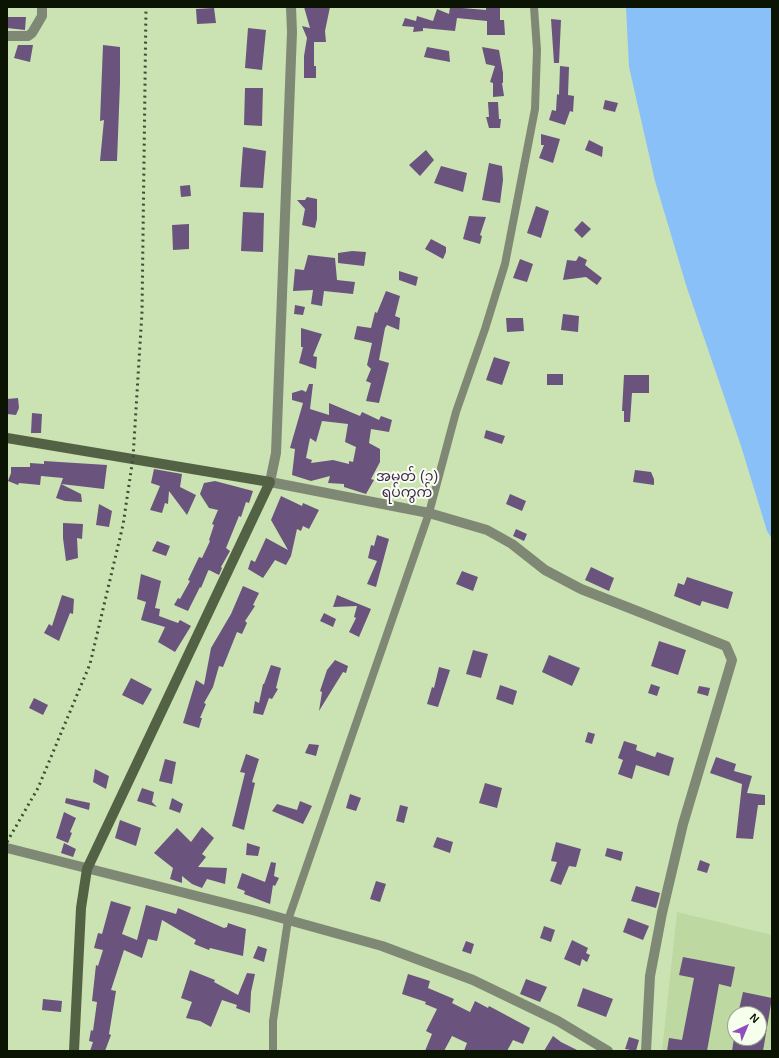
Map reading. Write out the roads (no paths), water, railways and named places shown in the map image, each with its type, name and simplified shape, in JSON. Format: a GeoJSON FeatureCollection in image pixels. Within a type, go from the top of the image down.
{"type":"FeatureCollection","features":[{"type":"Feature","properties":{"kind":"main road"},"geometry":{"type":"LineString","coordinates":[[7,438],[270,482],[87,869],[81,908],[74,1051]]}},
{"type":"Feature","properties":{"kind":"street"},"geometry":{"type":"LineString","coordinates":[[7,36],[28,36],[32,33],[42,16],[42,7]]}},
{"type":"Feature","properties":{"kind":"street"},"geometry":{"type":"LineString","coordinates":[[291,7],[292,32],[276,454],[270,482],[429,513],[486,530],[512,544],[545,570],[581,589],[726,646],[732,660],[683,824],[662,913],[650,976],[646,1051]]}},
{"type":"Feature","properties":{"kind":"street"},"geometry":{"type":"LineString","coordinates":[[272,1051],[273,1022],[288,920],[429,513],[456,412],[485,329],[505,264],[535,110],[537,50],[534,7]]}},
{"type":"Feature","properties":{"kind":"street"},"geometry":{"type":"LineString","coordinates":[[7,848],[288,920],[382,946],[473,980],[558,1021],[608,1051]]}},
{"type":"Feature","properties":{"kind":"water"},"geometry":{"type":"Polygon","coordinates":[[[626,7],[772,7],[772,539],[767,531],[741,446],[686,285],[655,181],[629,67],[626,7]]]}},
{"type":"Feature","properties":{"kind":"railway"},"geometry":{"type":"LineString","coordinates":[[7,842],[38,788],[90,664],[123,525],[133,458],[142,312],[146,7]]}},
{"type":"Feature","properties":{"kind":"district","name":"အမှတ် (၁) ရပ်ကွက်"},"geometry":{"type":"Point","coordinates":[407,486]}}]}
